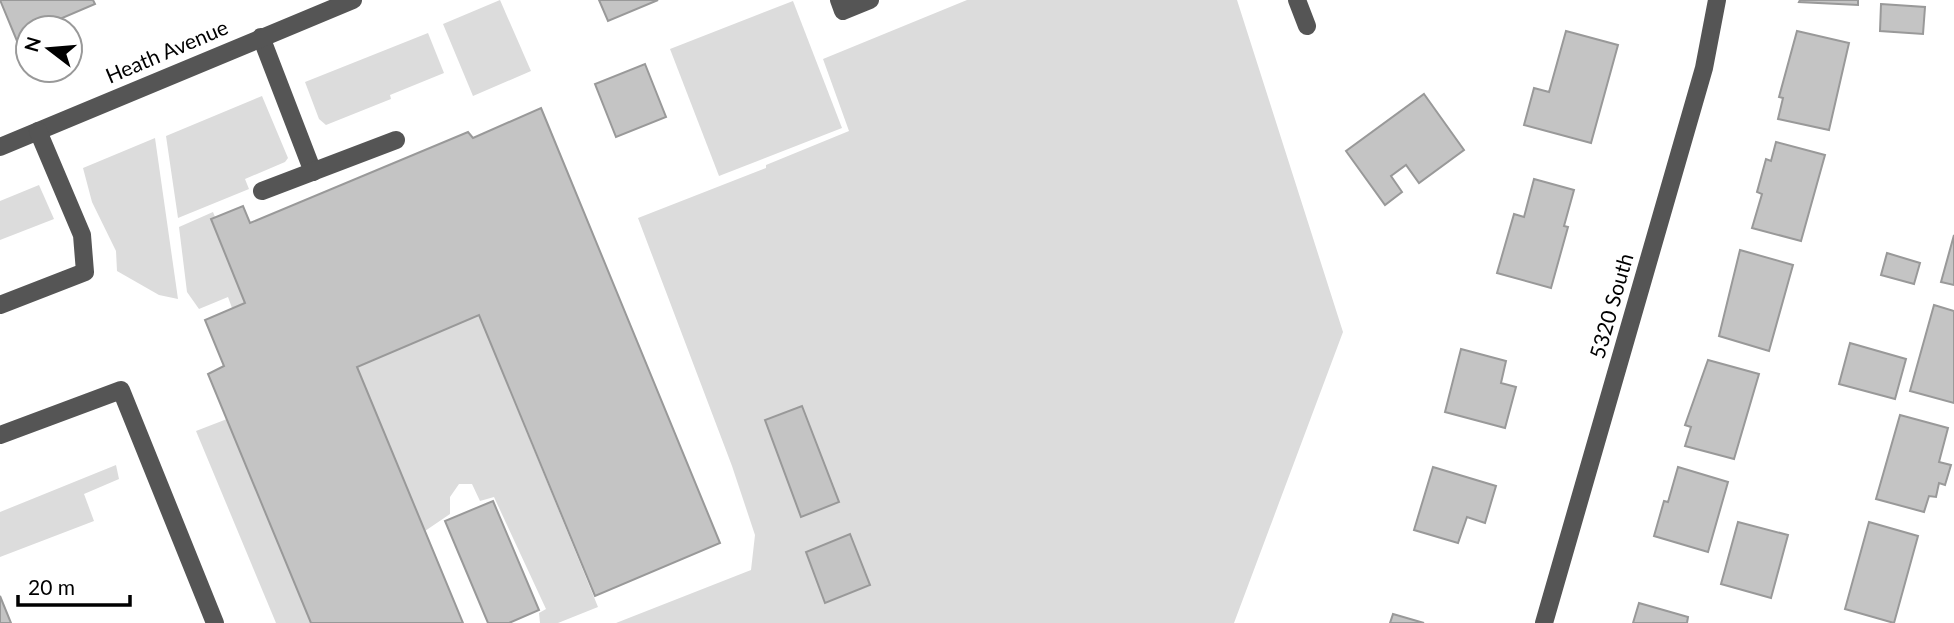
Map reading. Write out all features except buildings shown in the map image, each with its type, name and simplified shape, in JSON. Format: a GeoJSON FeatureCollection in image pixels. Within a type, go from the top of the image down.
{"type":"FeatureCollection","features":[{"type":"Feature","properties":{"kind":"street","name":"Heath Avenue"},"geometry":{"type":"LineString","coordinates":[[0,147],[353,0]]}},
{"type":"Feature","properties":{"kind":"street"},"geometry":{"type":"LineString","coordinates":[[839,0],[844,11],[870,0]]}},
{"type":"Feature","properties":{"kind":"street"},"geometry":{"type":"LineString","coordinates":[[1297,0],[1307,26]]}},
{"type":"Feature","properties":{"kind":"street","name":"5320 South"},"geometry":{"type":"LineString","coordinates":[[1544,623],[1704,68],[1717,0]]}},
{"type":"Feature","properties":{"kind":"street"},"geometry":{"type":"LineString","coordinates":[[261,37],[313,172]]}},
{"type":"Feature","properties":{"kind":"street"},"geometry":{"type":"LineString","coordinates":[[0,305],[85,272],[82,235],[38,131]]}},
{"type":"Feature","properties":{"kind":"street"},"geometry":{"type":"LineString","coordinates":[[262,191],[396,141]]}},
{"type":"Feature","properties":{"kind":"street"},"geometry":{"type":"LineString","coordinates":[[0,435],[121,390],[215,623]]}},
{"type":"Feature","properties":{"kind":"shaded area"},"geometry":{"type":"Polygon","coordinates":[[[500,0],[531,71],[473,96],[443,24],[500,0]]]}},
{"type":"Feature","properties":{"kind":"shaded area"},"geometry":{"type":"Polygon","coordinates":[[[967,0],[1237,0],[1343,332],[1234,623],[616,623],[751,570],[755,535],[732,466],[638,218],[766,168],[766,165],[849,131],[823,59],[967,0]],[[801,407],[765,421],[801,516],[837,503],[801,407]],[[849,535],[806,552],[825,602],[869,586],[849,535]]]}},
{"type":"Feature","properties":{"kind":"shaded area"},"geometry":{"type":"Polygon","coordinates":[[[793,1],[842,128],[719,176],[670,49],[793,1]]]}},
{"type":"Feature","properties":{"kind":"shaded area"},"geometry":{"type":"Polygon","coordinates":[[[428,33],[444,73],[390,95],[391,99],[326,125],[319,119],[305,82],[428,33]]]}},
{"type":"Feature","properties":{"kind":"shaded area"},"geometry":{"type":"Polygon","coordinates":[[[262,96],[288,158],[285,162],[245,179],[249,189],[178,218],[166,136],[262,96]]]}},
{"type":"Feature","properties":{"kind":"shaded area"},"geometry":{"type":"Polygon","coordinates":[[[155,138],[178,299],[159,295],[117,271],[116,251],[92,202],[83,168],[155,138]]]}},
{"type":"Feature","properties":{"kind":"shaded area"},"geometry":{"type":"Polygon","coordinates":[[[39,185],[54,219],[0,240],[0,201],[39,185]]]}},
{"type":"Feature","properties":{"kind":"shaded area"},"geometry":{"type":"Polygon","coordinates":[[[213,212],[215,217],[211,220],[245,303],[232,308],[228,297],[199,309],[187,292],[179,227],[213,212]]]}},
{"type":"Feature","properties":{"kind":"shaded area"},"geometry":{"type":"Polygon","coordinates":[[[479,315],[598,607],[558,623],[540,623],[539,613],[546,609],[494,497],[480,501],[472,484],[459,484],[450,497],[450,514],[425,531],[357,367],[479,315]]]}},
{"type":"Feature","properties":{"kind":"shaded area"},"geometry":{"type":"Polygon","coordinates":[[[227,419],[311,623],[276,623],[196,431],[227,419]]]}},
{"type":"Feature","properties":{"kind":"shaded area"},"geometry":{"type":"Polygon","coordinates":[[[116,465],[119,479],[84,494],[94,521],[0,557],[0,512],[116,465]]]}}]}
